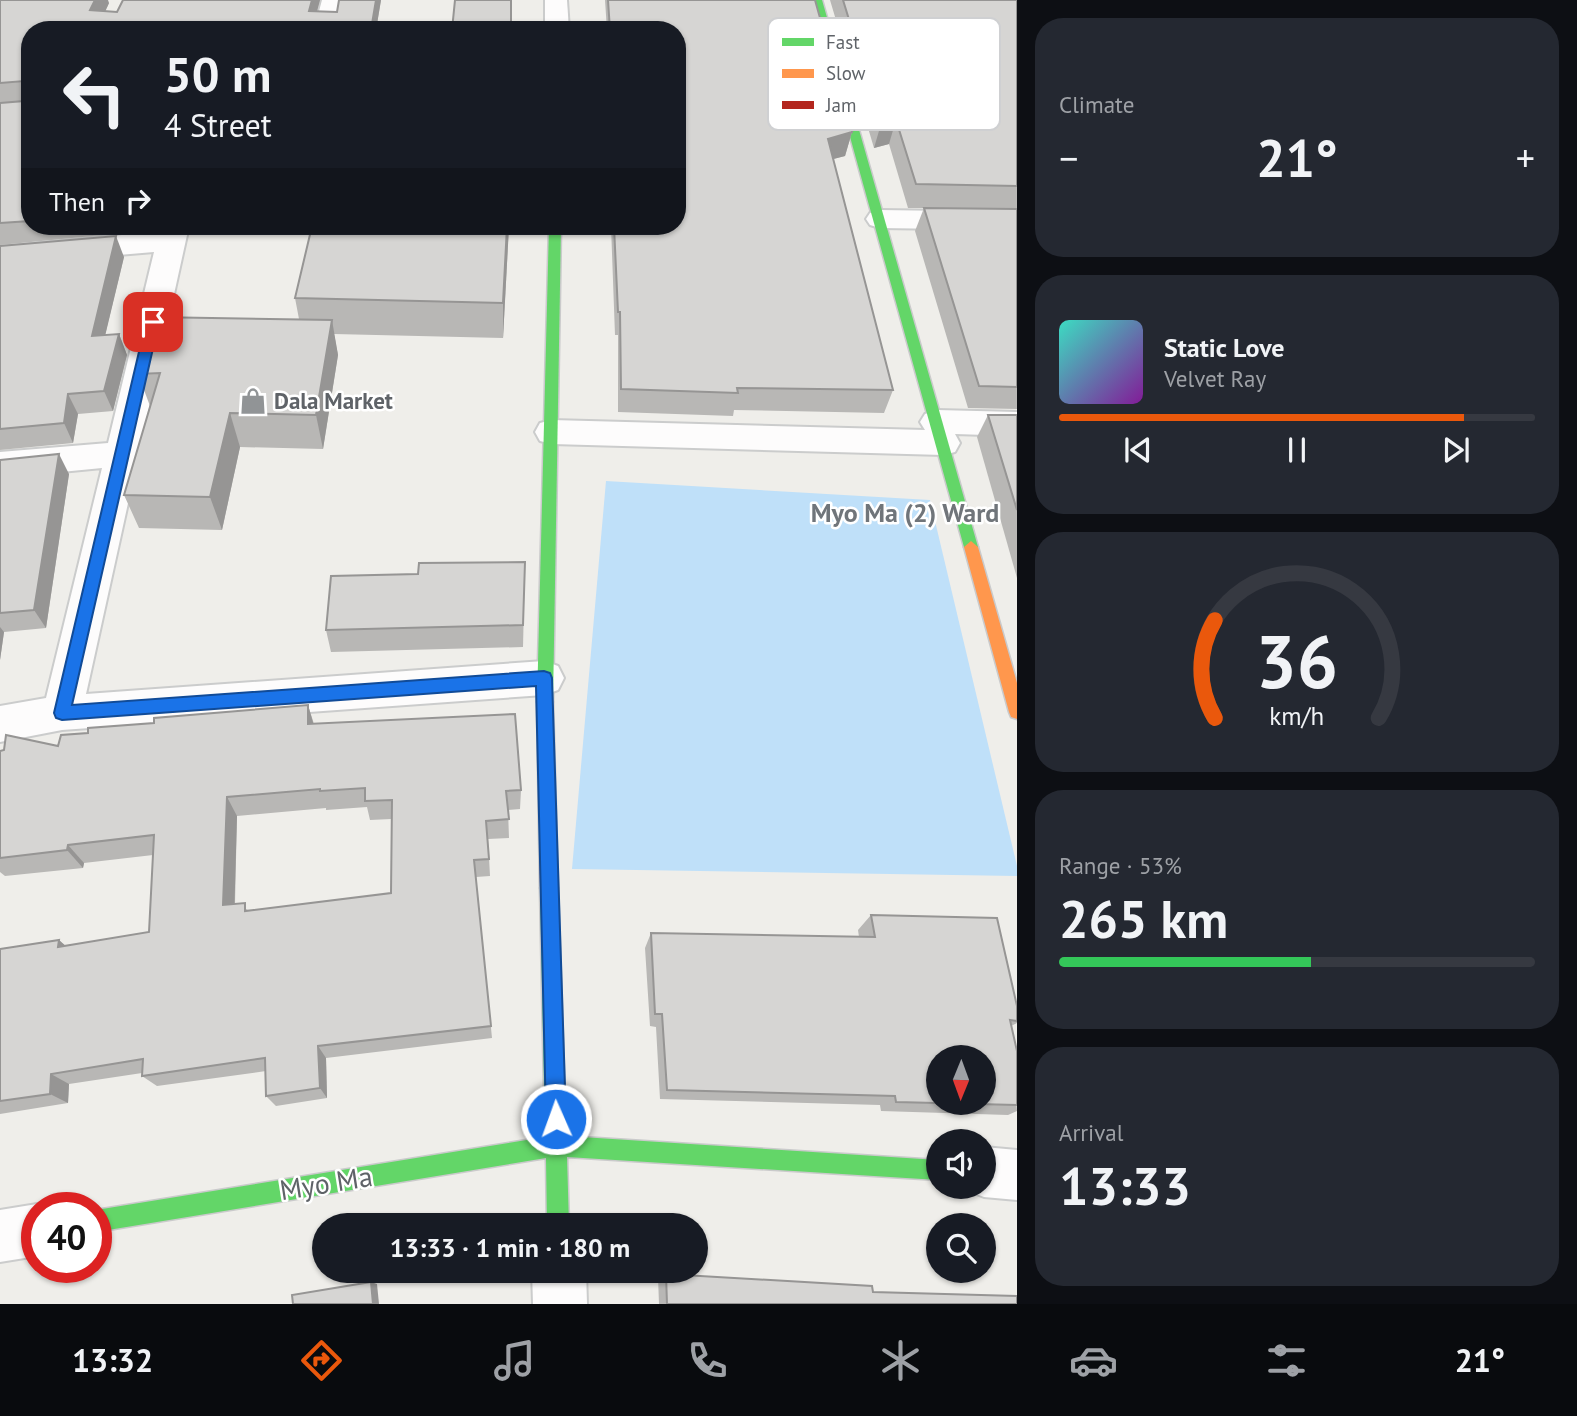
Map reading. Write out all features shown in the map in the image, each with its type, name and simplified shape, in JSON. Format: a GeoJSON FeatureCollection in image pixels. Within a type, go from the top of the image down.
{"type":"FeatureCollection","features":[{"type":"Feature","properties":{"kind":"street"},"geometry":{"type":"LineString","coordinates":[[328,21],[333,0]]}},
{"type":"Feature","properties":{"kind":"street"},"geometry":{"type":"LineString","coordinates":[[556,0],[557,21]]}},
{"type":"Feature","properties":{"kind":"street"},"geometry":{"type":"LineString","coordinates":[[817,0],[822,18]]}},
{"type":"Feature","properties":{"kind":"street"},"geometry":{"type":"LineString","coordinates":[[854,130],[1015,695]]}},
{"type":"Feature","properties":{"kind":"street"},"geometry":{"type":"LineString","coordinates":[[880,219],[1017,221]]}},
{"type":"Feature","properties":{"kind":"street"},"geometry":{"type":"LineString","coordinates":[[0,256],[122,244],[168,235]]}},
{"type":"Feature","properties":{"kind":"street"},"geometry":{"type":"LineString","coordinates":[[62,713],[173,235]]}},
{"type":"Feature","properties":{"kind":"street"},"geometry":{"type":"LineString","coordinates":[[555,235],[544,678],[558,1213]]}},
{"type":"Feature","properties":{"kind":"street"},"geometry":{"type":"LineString","coordinates":[[552,432],[940,433],[1017,424]]}},
{"type":"Feature","properties":{"kind":"street"},"geometry":{"type":"LineString","coordinates":[[0,466],[122,454]]}},
{"type":"Feature","properties":{"kind":"street"},"geometry":{"type":"LineString","coordinates":[[0,723],[62,713],[544,678]]}},
{"type":"Feature","properties":{"kind":"street","name":"Myo Ma"},"geometry":{"type":"LineString","coordinates":[[112,1217],[556,1146],[926,1169]]}},
{"type":"Feature","properties":{"kind":"street"},"geometry":{"type":"LineString","coordinates":[[996,1173],[1017,1175]]}},
{"type":"Feature","properties":{"kind":"street"},"geometry":{"type":"LineString","coordinates":[[0,1236],[21,1233]]}},
{"type":"Feature","properties":{"kind":"street"},"geometry":{"type":"LineString","coordinates":[[559,1283],[560,1304]]}},
{"type":"Feature","properties":{"kind":"water"},"geometry":{"type":"Polygon","coordinates":[[[606,481],[930,500],[1017,866],[1017,876],[572,869],[606,481]]]}},
{"type":"Feature","properties":{"kind":"building"},"geometry":{"type":"Polygon","coordinates":[[[0,0],[95,0],[90,10],[117,12],[123,0],[312,0],[309,11],[337,12],[339,0],[376,0],[372,21],[21,21],[21,81],[0,83],[0,0]]]}},
{"type":"Feature","properties":{"kind":"building"},"geometry":{"type":"Polygon","coordinates":[[[455,0],[511,0],[511,21],[453,21],[455,0]]]}},
{"type":"Feature","properties":{"kind":"building"},"geometry":{"type":"Polygon","coordinates":[[[608,0],[815,0],[820,18],[768,18],[768,130],[851,130],[828,139],[893,390],[737,388],[738,393],[621,389],[620,312],[614,235],[686,235],[686,21],[609,21],[608,0]]]}},
{"type":"Feature","properties":{"kind":"building"},"geometry":{"type":"Polygon","coordinates":[[[843,0],[1017,0],[1017,186],[916,184],[899,130],[1000,130],[1000,18],[849,18],[843,0]]]}},
{"type":"Feature","properties":{"kind":"building"},"geometry":{"type":"Polygon","coordinates":[[[21,101],[21,222],[0,223],[0,103],[21,101]]]}},
{"type":"Feature","properties":{"kind":"building"},"geometry":{"type":"Polygon","coordinates":[[[924,208],[1017,209],[1017,387],[979,386],[924,208]]]}},
{"type":"Feature","properties":{"kind":"building"},"geometry":{"type":"Polygon","coordinates":[[[310,235],[507,235],[503,303],[295,298],[310,235]]]}},
{"type":"Feature","properties":{"kind":"building"},"geometry":{"type":"Polygon","coordinates":[[[116,236],[92,336],[119,334],[104,391],[68,394],[64,423],[0,429],[0,246],[116,236]]]}},
{"type":"Feature","properties":{"kind":"building"},"geometry":{"type":"Polygon","coordinates":[[[152,317],[332,320],[316,415],[230,413],[210,497],[124,495],[160,373],[138,374],[152,317]]]}},
{"type":"Feature","properties":{"kind":"building"},"geometry":{"type":"Polygon","coordinates":[[[988,415],[1017,415],[1017,510],[988,415]]]}},
{"type":"Feature","properties":{"kind":"building"},"geometry":{"type":"Polygon","coordinates":[[[59,454],[34,610],[0,613],[0,460],[59,454]]]}},
{"type":"Feature","properties":{"kind":"building"},"geometry":{"type":"Polygon","coordinates":[[[525,562],[523,625],[326,630],[331,576],[418,574],[419,563],[525,562]]]}},
{"type":"Feature","properties":{"kind":"building"},"geometry":{"type":"Polygon","coordinates":[[[308,705],[308,724],[515,714],[521,790],[506,791],[509,819],[486,821],[489,859],[474,860],[491,1026],[318,1046],[320,1088],[266,1096],[265,1058],[142,1076],[143,1059],[51,1074],[50,1094],[0,1101],[0,949],[59,940],[58,947],[149,932],[154,835],[68,845],[67,850],[0,858],[0,751],[4,750],[6,735],[58,746],[61,735],[88,733],[88,728],[154,723],[154,718],[308,705]],[[365,788],[227,797],[223,905],[245,903],[245,911],[391,893],[392,800],[365,801],[365,788]]]}},
{"type":"Feature","properties":{"kind":"building"},"geometry":{"type":"Polygon","coordinates":[[[871,915],[997,918],[1017,1006],[1017,1021],[1010,1020],[1017,1051],[1017,1105],[996,1104],[996,1045],[926,1045],[926,1103],[896,1102],[895,1096],[667,1090],[662,1014],[655,1014],[651,933],[875,937],[871,915]]]}},
{"type":"Feature","properties":{"kind":"building"},"geometry":{"type":"Polygon","coordinates":[[[708,1276],[872,1286],[873,1292],[1017,1296],[1017,1304],[667,1304],[666,1283],[708,1283],[708,1276]]]}},
{"type":"Feature","properties":{"kind":"building"},"geometry":{"type":"Polygon","coordinates":[[[371,1283],[373,1304],[293,1304],[292,1295],[371,1283]]]}},
{"type":"Feature","properties":{"kind":"traffic: fast"},"geometry":{"type":"LineString","coordinates":[[817,0],[822,18]]}},
{"type":"Feature","properties":{"kind":"traffic: fast"},"geometry":{"type":"LineString","coordinates":[[854,130],[971,547]]}},
{"type":"Feature","properties":{"kind":"traffic: fast"},"geometry":{"type":"LineString","coordinates":[[545,702],[555,235]]}},
{"type":"Feature","properties":{"kind":"traffic: fast"},"geometry":{"type":"LineString","coordinates":[[549,888],[558,1213]]}},
{"type":"Feature","properties":{"kind":"traffic: fast"},"geometry":{"type":"LineString","coordinates":[[112,1218],[556,1146],[926,1169]]}},
{"type":"Feature","properties":{"kind":"traffic: slow"},"geometry":{"type":"LineString","coordinates":[[971,547],[1017,712]]}},
{"type":"Feature","properties":{"kind":"traffic: jam"},"geometry":{"type":"LineString","coordinates":[[545,702],[549,888]]}},
{"type":"Feature","properties":{"kind":"place","name":"Dala Market"},"geometry":{"type":"Point","coordinates":[253,401]}},
{"type":"Feature","properties":{"kind":"district","name":"Myo Ma (2) Ward"},"geometry":{"type":"Point","coordinates":[905,513]}},
{"type":"Feature","properties":{"kind":"route"},"geometry":{"type":"LineString","coordinates":[[153,322],[62,713],[544,678],[556,1119]]}}]}
